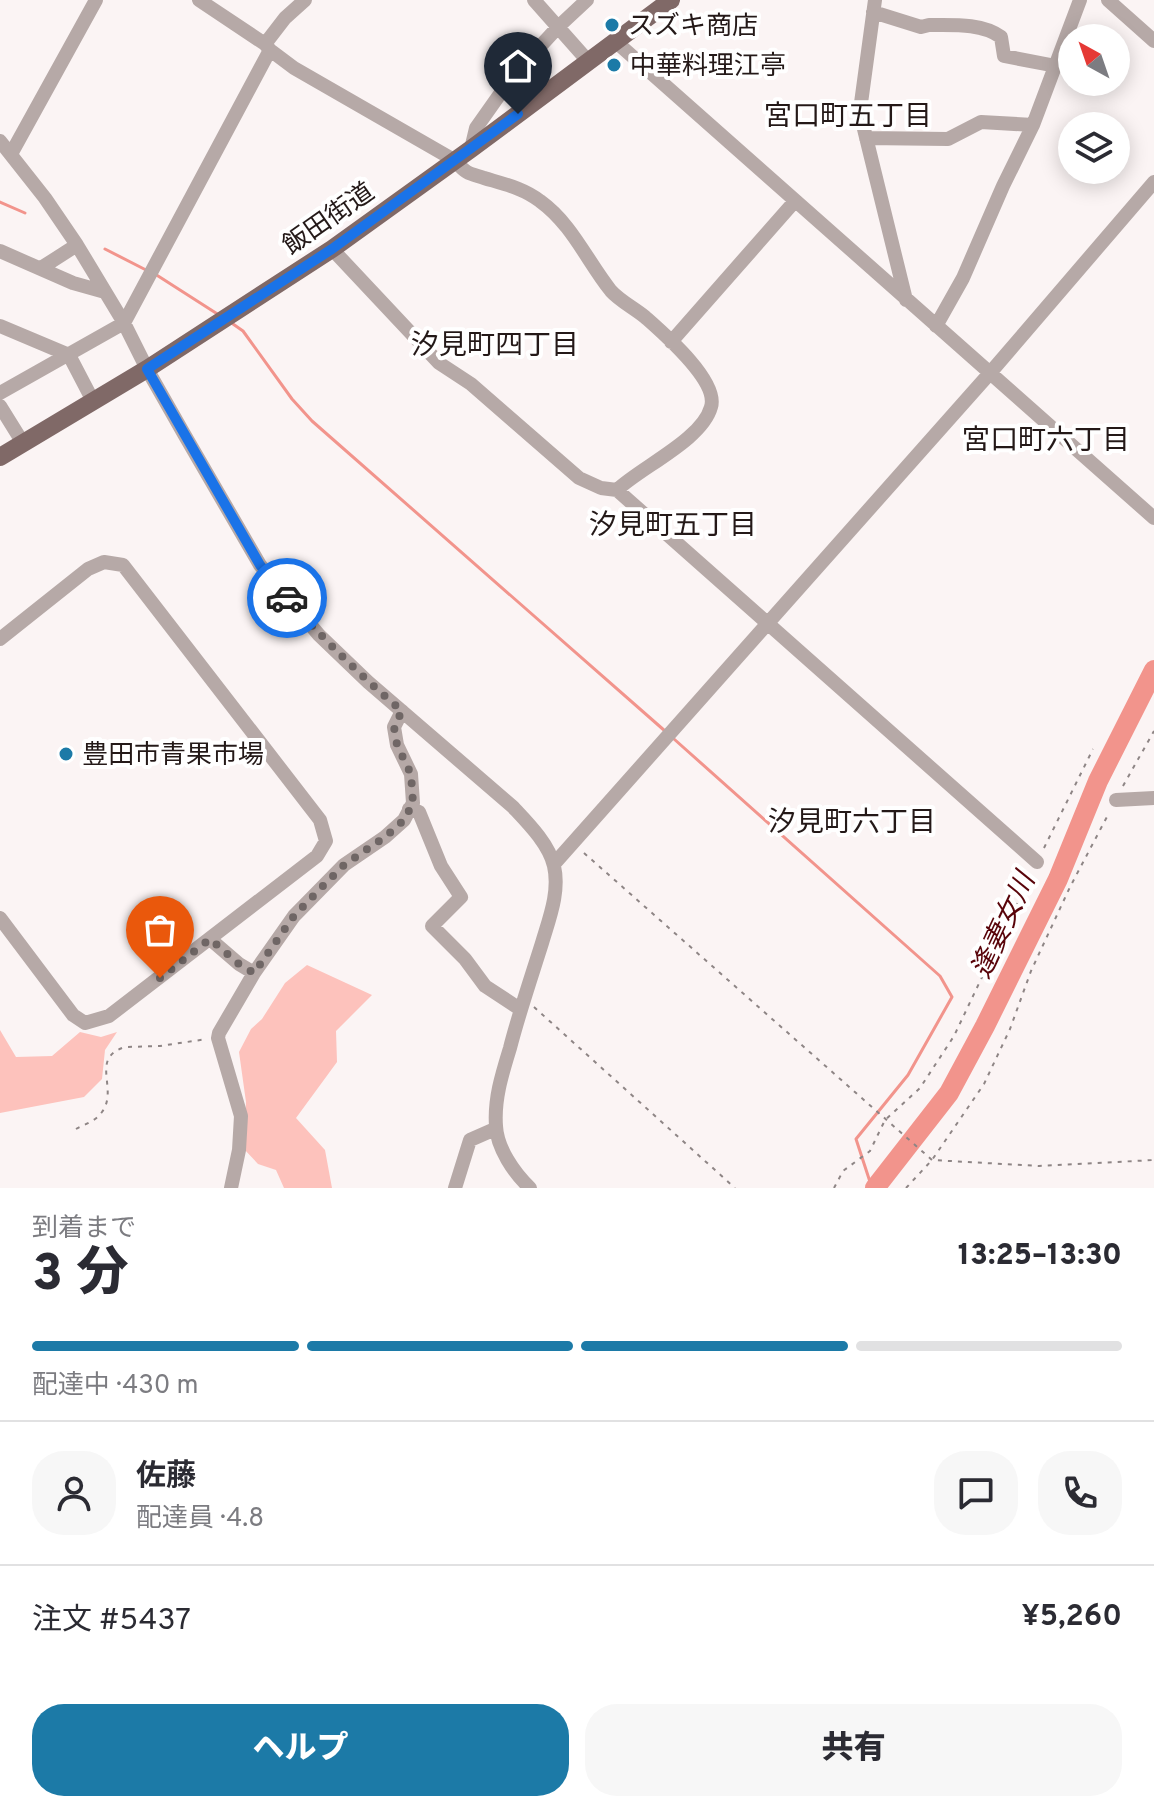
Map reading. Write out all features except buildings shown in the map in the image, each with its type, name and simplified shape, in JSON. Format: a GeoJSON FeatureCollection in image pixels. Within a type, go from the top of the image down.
{"type":"FeatureCollection","features":[{"type":"Feature","properties":{"kind":"main road","name":"飯田街道"},"geometry":{"type":"LineString","coordinates":[[0,457],[147,369],[332,249],[671,0]]}},
{"type":"Feature","properties":{"kind":"street"},"geometry":{"type":"LineString","coordinates":[[11,154],[96,0]]}},
{"type":"Feature","properties":{"kind":"street"},"geometry":{"type":"LineString","coordinates":[[199,0],[294,68],[454,160],[468,173],[525,191],[542,202],[564,222],[612,293],[643,315],[702,376],[713,402],[698,428],[617,490]]}},
{"type":"Feature","properties":{"kind":"street"},"geometry":{"type":"LineString","coordinates":[[0,393],[124,323],[267,47],[285,18],[305,0]]}},
{"type":"Feature","properties":{"kind":"street"},"geometry":{"type":"LineString","coordinates":[[534,0],[588,61]]}},
{"type":"Feature","properties":{"kind":"street"},"geometry":{"type":"LineString","coordinates":[[471,149],[476,128],[512,77],[587,0]]}},
{"type":"Feature","properties":{"kind":"street"},"geometry":{"type":"LineString","coordinates":[[936,326],[963,278],[1033,125],[1080,0]]}},
{"type":"Feature","properties":{"kind":"street"},"geometry":{"type":"LineString","coordinates":[[1108,0],[1154,41]]}},
{"type":"Feature","properties":{"kind":"street"},"geometry":{"type":"LineString","coordinates":[[906,300],[866,138],[861,103],[874,6],[921,27],[983,28],[1001,37],[1004,56],[1056,66]]}},
{"type":"Feature","properties":{"kind":"street"},"geometry":{"type":"LineString","coordinates":[[615,41],[1154,518]]}},
{"type":"Feature","properties":{"kind":"street"},"geometry":{"type":"LineString","coordinates":[[866,138],[948,139],[981,122],[1033,125]]}},
{"type":"Feature","properties":{"kind":"street"},"geometry":{"type":"LineString","coordinates":[[0,141],[77,245],[260,565],[319,635],[368,682],[513,807],[547,850],[554,864],[555,892],[549,922],[497,1095],[495,1129],[507,1161],[530,1188]]}},
{"type":"Feature","properties":{"kind":"street"},"geometry":{"type":"LineString","coordinates":[[554,864],[990,373],[1154,182]]}},
{"type":"Feature","properties":{"kind":"street"},"geometry":{"type":"LineString","coordinates":[[671,342],[795,201]]}},
{"type":"Feature","properties":{"kind":"street"},"geometry":{"type":"LineString","coordinates":[[41,268],[77,245]]}},
{"type":"Feature","properties":{"kind":"street"},"geometry":{"type":"LineString","coordinates":[[332,249],[439,363],[471,384],[579,478],[601,488],[617,490],[1037,862]]}},
{"type":"Feature","properties":{"kind":"street"},"geometry":{"type":"LineString","coordinates":[[0,251],[73,283],[105,292]]}},
{"type":"Feature","properties":{"kind":"street"},"geometry":{"type":"LineString","coordinates":[[0,326],[69,355],[93,401]]}},
{"type":"Feature","properties":{"kind":"street"},"geometry":{"type":"LineString","coordinates":[[0,406],[23,443]]}},
{"type":"Feature","properties":{"kind":"street"},"geometry":{"type":"LineString","coordinates":[[0,639],[88,569],[104,562],[123,565],[320,820],[326,841],[317,856],[109,1016],[85,1023],[73,1015],[0,918]]}},
{"type":"Feature","properties":{"kind":"street"},"geometry":{"type":"LineString","coordinates":[[231,1188],[239,1150],[241,1116],[219,1033],[254,973],[294,916],[344,865],[404,820],[413,803],[411,774],[397,745],[394,727],[402,711]]}},
{"type":"Feature","properties":{"kind":"street"},"geometry":{"type":"LineString","coordinates":[[1116,800],[1154,798]]}},
{"type":"Feature","properties":{"kind":"street"},"geometry":{"type":"LineString","coordinates":[[409,809],[419,812],[441,866],[461,897],[432,926],[465,959],[485,986],[522,1004]]}},
{"type":"Feature","properties":{"kind":"street"},"geometry":{"type":"LineString","coordinates":[[210,939],[254,973]]}},
{"type":"Feature","properties":{"kind":"street"},"geometry":{"type":"LineString","coordinates":[[455,1188],[470,1140],[495,1129]]}},
{"type":"Feature","properties":{"kind":"path"},"geometry":{"type":"LineString","coordinates":[[906,1188],[932,1160],[984,1084],[1070,887],[1154,731]]}},
{"type":"Feature","properties":{"kind":"path"},"geometry":{"type":"LineString","coordinates":[[834,1188],[843,1171],[868,1153],[884,1119],[920,1088],[954,1036],[1093,749]]}},
{"type":"Feature","properties":{"kind":"path"},"geometry":{"type":"LineString","coordinates":[[572,842],[932,1160],[1039,1166],[1154,1160]]}},
{"type":"Feature","properties":{"kind":"path"},"geometry":{"type":"LineString","coordinates":[[522,1004],[735,1188]]}},
{"type":"Feature","properties":{"kind":"path"},"geometry":{"type":"LineString","coordinates":[[76,1129],[97,1118],[105,1108],[108,1083],[105,1066],[118,1049],[218,1038]]}},
{"type":"Feature","properties":{"kind":"shaded area"},"geometry":{"type":"Polygon","coordinates":[[[307,965],[372,995],[336,1031],[337,1062],[296,1118],[325,1150],[332,1188],[284,1188],[276,1170],[258,1164],[244,1149],[246,1102],[239,1052],[251,1029],[262,1019],[285,983],[307,965]]]}},
{"type":"Feature","properties":{"kind":"shaded area"},"geometry":{"type":"Polygon","coordinates":[[[0,1030],[16,1057],[52,1056],[80,1032],[101,1037],[117,1032],[105,1050],[102,1079],[84,1097],[0,1113],[0,1030]]]}},
{"type":"Feature","properties":{"kind":"waterway"},"geometry":{"type":"LineString","coordinates":[[0,202],[25,213]]}},
{"type":"Feature","properties":{"kind":"waterway"},"geometry":{"type":"LineString","coordinates":[[105,249],[148,271]]}},
{"type":"Feature","properties":{"kind":"waterway"},"geometry":{"type":"LineString","coordinates":[[155,274],[219,315]]}},
{"type":"Feature","properties":{"kind":"waterway"},"geometry":{"type":"LineString","coordinates":[[233,324],[243,331],[292,399],[312,421],[665,731]]}},
{"type":"Feature","properties":{"kind":"waterway","name":"逢妻女川"},"geometry":{"type":"LineString","coordinates":[[875,1188],[949,1093],[1058,879],[1098,781],[1154,670]]}},
{"type":"Feature","properties":{"kind":"waterway"},"geometry":{"type":"LineString","coordinates":[[674,739],[940,976],[952,997],[908,1075],[856,1139],[872,1188]]}},
{"type":"Feature","properties":{"kind":"way so far"},"geometry":{"type":"LineString","coordinates":[[160,978],[210,939],[254,973],[294,916],[344,865],[404,820],[413,803],[411,774],[397,745],[394,727],[402,711],[319,635],[287,598]]}},
{"type":"Feature","properties":{"kind":"place","name":"スズキ商店"},"geometry":{"type":"Point","coordinates":[612,25]}},
{"type":"Feature","properties":{"kind":"place","name":"中華料理江亭"},"geometry":{"type":"Point","coordinates":[614,65]}},
{"type":"Feature","properties":{"kind":"place","name":"豊田市青果市場"},"geometry":{"type":"Point","coordinates":[66,754]}},
{"type":"Feature","properties":{"kind":"district","name":"宮口町五丁目"},"geometry":{"type":"Point","coordinates":[848,115]}},
{"type":"Feature","properties":{"kind":"district","name":"汐見町四丁目"},"geometry":{"type":"Point","coordinates":[495,344]}},
{"type":"Feature","properties":{"kind":"district","name":"宮口町六丁目"},"geometry":{"type":"Point","coordinates":[1046,439]}},
{"type":"Feature","properties":{"kind":"district","name":"汐見町五丁目"},"geometry":{"type":"Point","coordinates":[673,524]}},
{"type":"Feature","properties":{"kind":"district","name":"汐見町六丁目"},"geometry":{"type":"Point","coordinates":[852,821]}},
{"type":"Feature","properties":{"kind":"route"},"geometry":{"type":"LineString","coordinates":[[287,598],[260,565],[147,369],[332,249],[518,114]]}}]}
